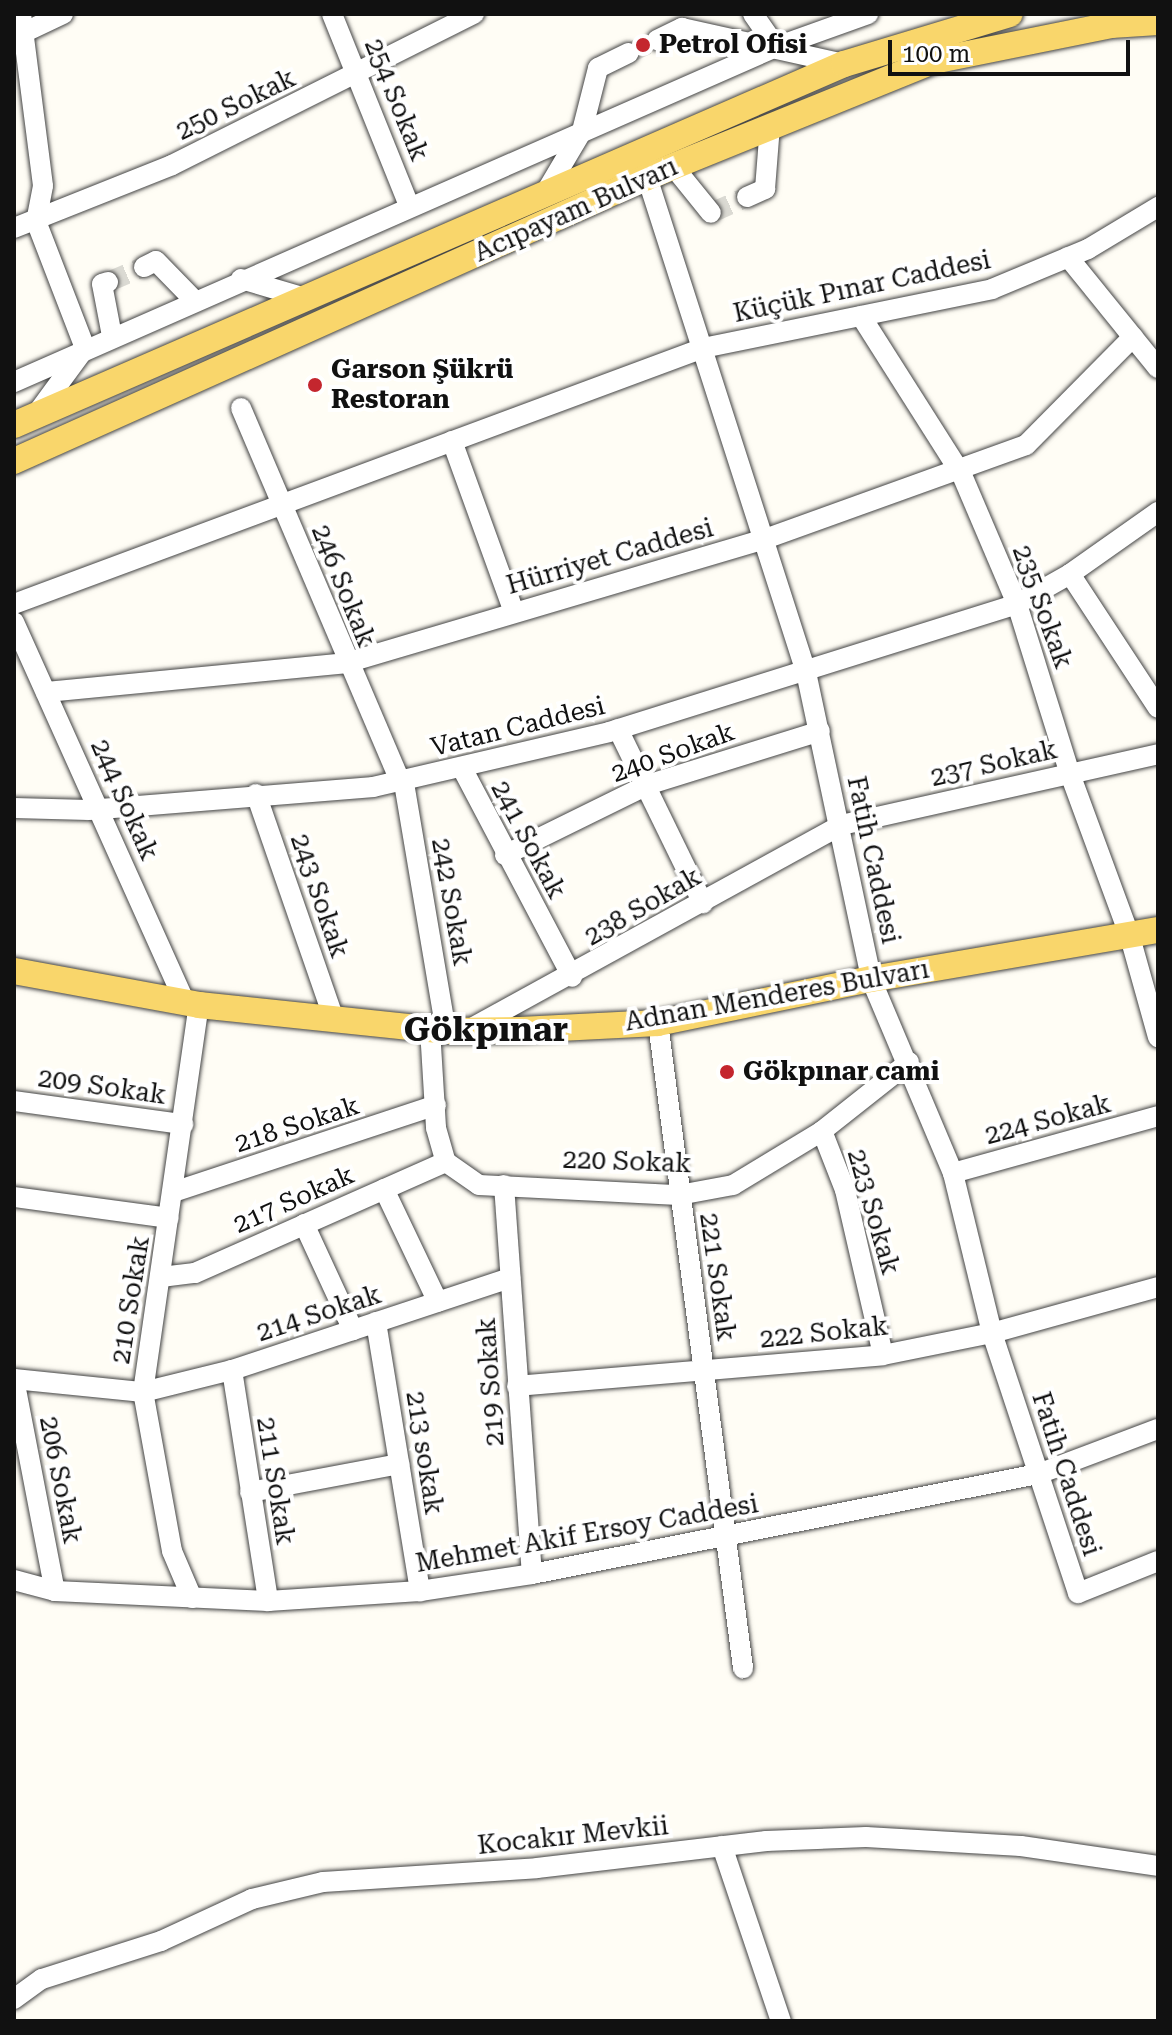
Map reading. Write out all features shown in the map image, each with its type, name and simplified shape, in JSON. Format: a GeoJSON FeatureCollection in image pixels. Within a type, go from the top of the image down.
{"type":"FeatureCollection","features":[{"type":"Feature","properties":{"kind":"main road","name":"Acıpayam Bulvarı"},"geometry":{"type":"LineString","coordinates":[[25,420],[844,64],[1010,14]]}},
{"type":"Feature","properties":{"kind":"main road","name":"Acıpayam Bulvarı"},"geometry":{"type":"LineString","coordinates":[[14,461],[647,177],[933,61],[1111,25],[1158,22]]}},
{"type":"Feature","properties":{"kind":"main road","name":"Adnan Menderes Bulvarı"},"geometry":{"type":"LineString","coordinates":[[14,971],[191,1002],[448,1030],[658,1023],[871,979],[1158,930]]}},
{"type":"Feature","properties":{"kind":"street"},"geometry":{"type":"LineString","coordinates":[[63,14],[20,21],[43,186],[36,221],[85,348]]}},
{"type":"Feature","properties":{"kind":"street","name":"254 Sokak"},"geometry":{"type":"LineString","coordinates":[[332,14],[409,206]]}},
{"type":"Feature","properties":{"kind":"street","name":"250 Sokak"},"geometry":{"type":"LineString","coordinates":[[14,228],[172,165],[359,75],[474,14]]}},
{"type":"Feature","properties":{"kind":"street"},"geometry":{"type":"LineString","coordinates":[[753,14],[776,47]]}},
{"type":"Feature","properties":{"kind":"street"},"geometry":{"type":"LineString","coordinates":[[14,382],[241,279],[776,47],[868,14]]}},
{"type":"Feature","properties":{"kind":"street"},"geometry":{"type":"LineString","coordinates":[[657,40],[682,28],[844,64]]}},
{"type":"Feature","properties":{"kind":"street"},"geometry":{"type":"LineString","coordinates":[[544,195],[582,131],[598,68],[629,53]]}},
{"type":"Feature","properties":{"kind":"street"},"geometry":{"type":"LineString","coordinates":[[747,197],[765,189],[770,126]]}},
{"type":"Feature","properties":{"kind":"street"},"geometry":{"type":"LineString","coordinates":[[673,166],[711,213]]}},
{"type":"Feature","properties":{"kind":"street","name":"Fatih Caddesi"},"geometry":{"type":"LineString","coordinates":[[647,177],[806,672],[841,825],[871,979],[909,1062],[953,1173],[992,1333],[1078,1593],[1158,1561]]}},
{"type":"Feature","properties":{"kind":"street","name":"Küçük Pınar Caddesi"},"geometry":{"type":"LineString","coordinates":[[14,604],[703,348],[992,289],[1068,257],[1158,207]]}},
{"type":"Feature","properties":{"kind":"street"},"geometry":{"type":"LineString","coordinates":[[1068,257],[1158,368]]}},
{"type":"Feature","properties":{"kind":"street"},"geometry":{"type":"LineString","coordinates":[[144,267],[156,261],[194,300]]}},
{"type":"Feature","properties":{"kind":"street"},"geometry":{"type":"LineString","coordinates":[[241,279],[309,299]]}},
{"type":"Feature","properties":{"kind":"street"},"geometry":{"type":"LineString","coordinates":[[108,282],[102,284],[112,336]]}},
{"type":"Feature","properties":{"kind":"street","name":"235 Sokak"},"geometry":{"type":"LineString","coordinates":[[861,316],[959,470],[1017,604],[1070,774],[1130,937],[1158,1037]]}},
{"type":"Feature","properties":{"kind":"street","name":"Hürriyet Caddesi"},"geometry":{"type":"LineString","coordinates":[[46,692],[346,663],[765,539],[1026,445],[1133,337]]}},
{"type":"Feature","properties":{"kind":"street"},"geometry":{"type":"LineString","coordinates":[[25,420],[85,348]]}},
{"type":"Feature","properties":{"kind":"street","name":"246 Sokak"},"geometry":{"type":"LineString","coordinates":[[241,408],[346,663],[403,783]]}},
{"type":"Feature","properties":{"kind":"street"},"geometry":{"type":"LineString","coordinates":[[452,441],[514,612]]}},
{"type":"Feature","properties":{"kind":"street","name":"Vatan Caddesi"},"geometry":{"type":"LineString","coordinates":[[14,808],[101,809],[403,783],[618,729],[1017,604],[1070,574],[1158,512]]}},
{"type":"Feature","properties":{"kind":"street"},"geometry":{"type":"LineString","coordinates":[[1070,574],[1158,708]]}},
{"type":"Feature","properties":{"kind":"street","name":"244 Sokak"},"geometry":{"type":"LineString","coordinates":[[14,622],[191,1002]]}},
{"type":"Feature","properties":{"kind":"street"},"geometry":{"type":"LineString","coordinates":[[618,729],[703,903]]}},
{"type":"Feature","properties":{"kind":"street","name":"240 Sokak"},"geometry":{"type":"LineString","coordinates":[[505,855],[647,785],[820,731]]}},
{"type":"Feature","properties":{"kind":"street","name":"237 Sokak"},"geometry":{"type":"LineString","coordinates":[[841,825],[1158,754]]}},
{"type":"Feature","properties":{"kind":"street","name":"241 Sokak"},"geometry":{"type":"LineString","coordinates":[[462,768],[505,855],[572,977]]}},
{"type":"Feature","properties":{"kind":"street","name":"242 Sokak"},"geometry":{"type":"LineString","coordinates":[[403,783],[448,1030]]}},
{"type":"Feature","properties":{"kind":"street","name":"243 Sokak"},"geometry":{"type":"LineString","coordinates":[[256,794],[333,1016]]}},
{"type":"Feature","properties":{"kind":"street","name":"238 Sokak"},"geometry":{"type":"LineString","coordinates":[[448,1030],[572,977],[841,825]]}},
{"type":"Feature","properties":{"kind":"street","name":"210 Sokak"},"geometry":{"type":"LineString","coordinates":[[191,1002],[183,1124],[143,1392],[169,1538],[192,1598]]}},
{"type":"Feature","properties":{"kind":"street","name":"221 Sokak"},"geometry":{"type":"LineString","coordinates":[[658,1023],[743,1668]]}},
{"type":"Feature","properties":{"kind":"street"},"geometry":{"type":"LineString","coordinates":[[446,1162],[436,1105],[448,1030]]}},
{"type":"Feature","properties":{"kind":"street","name":"220 Sokak"},"geometry":{"type":"LineString","coordinates":[[446,1162],[479,1185],[679,1195],[733,1185],[822,1131],[909,1062]]}},
{"type":"Feature","properties":{"kind":"street","name":"209 Sokak"},"geometry":{"type":"LineString","coordinates":[[14,1101],[183,1124]]}},
{"type":"Feature","properties":{"kind":"street","name":"218 Sokak"},"geometry":{"type":"LineString","coordinates":[[173,1192],[436,1105]]}},
{"type":"Feature","properties":{"kind":"street","name":"224 Sokak"},"geometry":{"type":"LineString","coordinates":[[953,1173],[1158,1116]]}},
{"type":"Feature","properties":{"kind":"street","name":"223 Sokak"},"geometry":{"type":"LineString","coordinates":[[822,1131],[845,1190],[883,1355]]}},
{"type":"Feature","properties":{"kind":"street","name":"217 Sokak"},"geometry":{"type":"LineString","coordinates":[[161,1277],[195,1273],[446,1162]]}},
{"type":"Feature","properties":{"kind":"street","name":"219 Sokak"},"geometry":{"type":"LineString","coordinates":[[504,1185],[532,1574]]}},
{"type":"Feature","properties":{"kind":"street"},"geometry":{"type":"LineString","coordinates":[[384,1189],[438,1302]]}},
{"type":"Feature","properties":{"kind":"street"},"geometry":{"type":"LineString","coordinates":[[14,1197],[169,1218]]}},
{"type":"Feature","properties":{"kind":"street"},"geometry":{"type":"LineString","coordinates":[[304,1224],[353,1330]]}},
{"type":"Feature","properties":{"kind":"street","name":"214 Sokak"},"geometry":{"type":"LineString","coordinates":[[14,1379],[143,1392],[232,1370],[510,1278]]}},
{"type":"Feature","properties":{"kind":"street","name":"222 Sokak"},"geometry":{"type":"LineString","coordinates":[[517,1386],[883,1355],[992,1333],[1158,1287]]}},
{"type":"Feature","properties":{"kind":"street","name":"213 sokak"},"geometry":{"type":"LineString","coordinates":[[376,1322],[420,1591]]}},
{"type":"Feature","properties":{"kind":"street","name":"211 Sokak"},"geometry":{"type":"LineString","coordinates":[[232,1370],[268,1601]]}},
{"type":"Feature","properties":{"kind":"street","name":"206 Sokak"},"geometry":{"type":"LineString","coordinates":[[14,1379],[55,1591]]}},
{"type":"Feature","properties":{"kind":"street","name":"Mehmet Akif Ersoy Caddesi"},"geometry":{"type":"LineString","coordinates":[[14,1580],[55,1591],[268,1601],[420,1591],[532,1574],[1038,1474],[1158,1429]]}},
{"type":"Feature","properties":{"kind":"street"},"geometry":{"type":"LineString","coordinates":[[250,1492],[399,1464]]}},
{"type":"Feature","properties":{"kind":"street","name":"Kocakır Mevkii"},"geometry":{"type":"LineString","coordinates":[[14,1999],[42,1979],[161,1941],[252,1899],[323,1882],[537,1868],[722,1846],[866,1837],[1021,1846],[1158,1866]]}},
{"type":"Feature","properties":{"kind":"street"},"geometry":{"type":"LineString","coordinates":[[722,1846],[781,2021]]}},
{"type":"Feature","properties":{"kind":"tunnel"},"geometry":{"type":"LineString","coordinates":[[629,53],[657,40]]}},
{"type":"Feature","properties":{"kind":"tunnel"},"geometry":{"type":"LineString","coordinates":[[711,213],[747,197]]}},
{"type":"Feature","properties":{"kind":"tunnel"},"geometry":{"type":"LineString","coordinates":[[108,282],[144,267]]}},
{"type":"Feature","properties":{"kind":"place","name":"Petrol Ofisi"},"geometry":{"type":"Point","coordinates":[643,45]}},
{"type":"Feature","properties":{"kind":"place","name":"Garson Şükrü Restoran"},"geometry":{"type":"Point","coordinates":[315,385]}},
{"type":"Feature","properties":{"kind":"place","name":"Gökpınar cami"},"geometry":{"type":"Point","coordinates":[727,1072]}},
{"type":"Feature","properties":{"kind":"district","name":"Gökpınar"},"geometry":{"type":"Point","coordinates":[486,1030]}}]}
